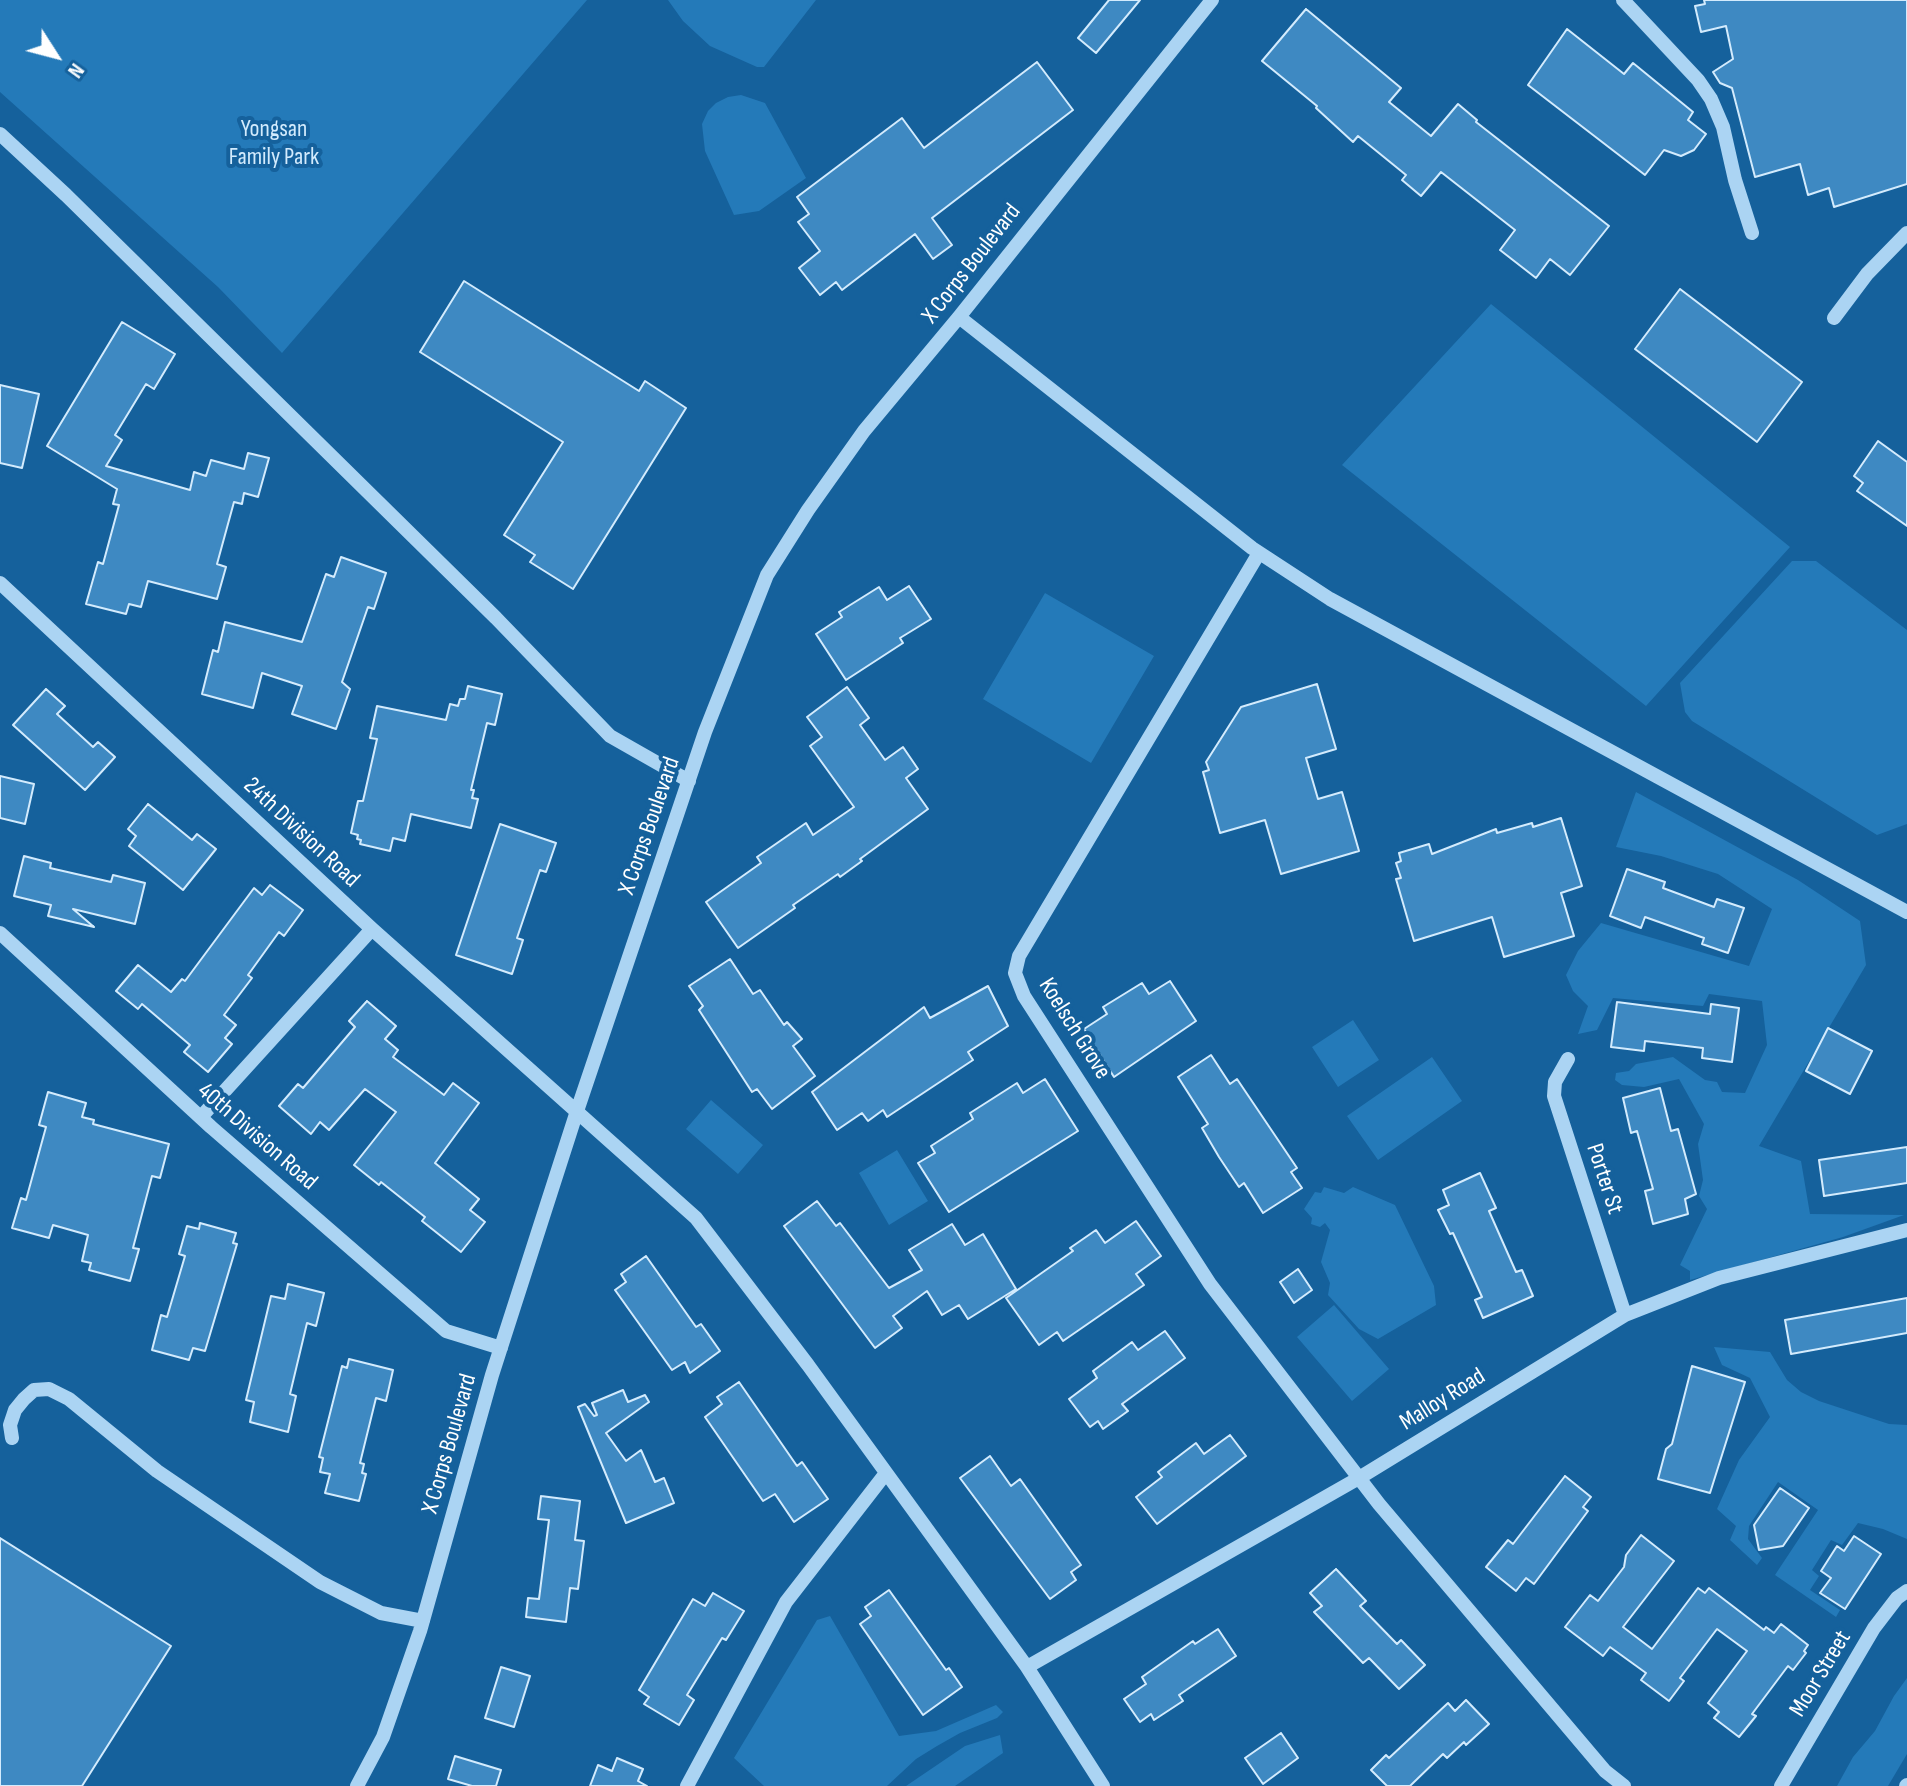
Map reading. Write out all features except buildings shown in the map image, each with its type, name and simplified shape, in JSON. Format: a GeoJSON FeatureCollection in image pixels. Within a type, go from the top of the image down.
{"type":"FeatureCollection","features":[{"type":"Feature","properties":{"kind":"street","name":"X Corps Boulevard"},"geometry":{"type":"LineString","coordinates":[[357,1786],[383,1737],[423,1621],[501,1348],[577,1111],[705,732],[767,575],[864,431],[1212,0]]}},
{"type":"Feature","properties":{"kind":"street"},"geometry":{"type":"LineString","coordinates":[[1623,0],[1698,80],[1711,99],[1723,127],[1735,180],[1752,233]]}},
{"type":"Feature","properties":{"kind":"street"},"geometry":{"type":"LineString","coordinates":[[0,134],[496,618],[610,736],[689,781]]}},
{"type":"Feature","properties":{"kind":"street"},"geometry":{"type":"LineString","coordinates":[[1834,318],[1867,274],[1907,233]]}},
{"type":"Feature","properties":{"kind":"street"},"geometry":{"type":"LineString","coordinates":[[959,317],[1259,553],[1330,599],[1907,912]]}},
{"type":"Feature","properties":{"kind":"street","name":"Koelsch Grove"},"geometry":{"type":"LineString","coordinates":[[1259,553],[1019,956],[1015,973],[1024,996],[1210,1284],[1379,1504],[1605,1771],[1624,1786]]}},
{"type":"Feature","properties":{"kind":"street","name":"24th Division Road"},"geometry":{"type":"LineString","coordinates":[[0,583],[372,929],[696,1218],[1027,1667],[1103,1786]]}},
{"type":"Feature","properties":{"kind":"street"},"geometry":{"type":"LineString","coordinates":[[201,1117],[372,929]]}},
{"type":"Feature","properties":{"kind":"street","name":"40th Division Road"},"geometry":{"type":"LineString","coordinates":[[0,933],[201,1117],[446,1331],[501,1348]]}},
{"type":"Feature","properties":{"kind":"street","name":"Porter St"},"geometry":{"type":"LineString","coordinates":[[1568,1059],[1555,1082],[1554,1096],[1625,1315]]}},
{"type":"Feature","properties":{"kind":"street","name":"Malloy Road"},"geometry":{"type":"LineString","coordinates":[[1027,1667],[1359,1478],[1625,1315],[1719,1278],[1907,1230]]}},
{"type":"Feature","properties":{"kind":"street"},"geometry":{"type":"LineString","coordinates":[[12,1438],[10,1425],[15,1410],[34,1390],[49,1389],[69,1399],[157,1471],[320,1582],[381,1613],[423,1621]]}},
{"type":"Feature","properties":{"kind":"street"},"geometry":{"type":"LineString","coordinates":[[687,1786],[786,1602],[886,1473]]}},
{"type":"Feature","properties":{"kind":"street","name":"Moor Street"},"geometry":{"type":"LineString","coordinates":[[1781,1786],[1874,1628],[1897,1598],[1907,1591]]}},
{"type":"Feature","properties":{"kind":"green space","name":"Yongsan Family Park"},"geometry":{"type":"Polygon","coordinates":[[[0,0],[587,0],[282,353],[218,287],[0,92],[0,0]]]}},
{"type":"Feature","properties":{"kind":"green space"},"geometry":{"type":"Polygon","coordinates":[[[668,0],[816,0],[764,67],[757,67],[710,46],[683,21],[668,0]]]}},
{"type":"Feature","properties":{"kind":"green space"},"geometry":{"type":"Polygon","coordinates":[[[741,95],[765,103],[806,178],[759,211],[734,215],[705,151],[702,124],[716,103],[741,95]]]}},
{"type":"Feature","properties":{"kind":"green space"},"geometry":{"type":"Polygon","coordinates":[[[1491,304],[1790,547],[1646,706],[1342,465],[1491,304]]]}},
{"type":"Feature","properties":{"kind":"green space"},"geometry":{"type":"Polygon","coordinates":[[[1792,561],[1816,561],[1907,630],[1907,824],[1877,835],[1692,721],[1685,712],[1680,683],[1792,561]]]}},
{"type":"Feature","properties":{"kind":"green space"},"geometry":{"type":"Polygon","coordinates":[[[1045,593],[1154,656],[1091,763],[983,699],[1045,593]]]}},
{"type":"Feature","properties":{"kind":"green space"},"geometry":{"type":"Polygon","coordinates":[[[1636,792],[1798,880],[1860,921],[1866,965],[1759,1146],[1801,1161],[1810,1214],[1904,1215],[1843,1237],[1690,1280],[1690,1271],[1680,1265],[1707,1209],[1699,1196],[1703,1180],[1698,1144],[1704,1124],[1679,1079],[1644,1087],[1622,1085],[1615,1080],[1616,1073],[1629,1071],[1636,1064],[1673,1057],[1705,1080],[1717,1082],[1722,1092],[1745,1093],[1767,1045],[1762,1001],[1709,994],[1703,1006],[1613,998],[1597,1030],[1578,1034],[1588,1006],[1573,991],[1566,975],[1578,951],[1601,923],[1749,966],[1772,909],[1718,874],[1661,856],[1616,847],[1636,792]]]}},
{"type":"Feature","properties":{"kind":"green space"},"geometry":{"type":"Polygon","coordinates":[[[1353,1020],[1379,1060],[1338,1087],[1312,1047],[1353,1020]]]}},
{"type":"Feature","properties":{"kind":"green space"},"geometry":{"type":"Polygon","coordinates":[[[1432,1057],[1462,1101],[1378,1160],[1347,1116],[1432,1057]]]}},
{"type":"Feature","properties":{"kind":"green space"},"geometry":{"type":"Polygon","coordinates":[[[711,1100],[763,1145],[738,1174],[686,1129],[711,1100]]]}},
{"type":"Feature","properties":{"kind":"green space"},"geometry":{"type":"Polygon","coordinates":[[[897,1150],[928,1201],[889,1225],[859,1173],[897,1150]]]}},
{"type":"Feature","properties":{"kind":"green space"},"geometry":{"type":"Polygon","coordinates":[[[1324,1187],[1344,1193],[1353,1187],[1395,1205],[1434,1286],[1436,1305],[1378,1339],[1359,1329],[1328,1295],[1330,1283],[1321,1262],[1330,1230],[1325,1223],[1320,1227],[1311,1224],[1312,1218],[1304,1209],[1315,1192],[1321,1193],[1324,1187]]]}},
{"type":"Feature","properties":{"kind":"green space"},"geometry":{"type":"Polygon","coordinates":[[[1334,1305],[1389,1369],[1352,1401],[1297,1337],[1334,1305]]]}},
{"type":"Feature","properties":{"kind":"green space"},"geometry":{"type":"Polygon","coordinates":[[[1714,1347],[1770,1352],[1787,1380],[1801,1392],[1889,1424],[1907,1425],[1907,1539],[1858,1523],[1842,1545],[1831,1540],[1812,1570],[1819,1576],[1810,1590],[1840,1610],[1836,1617],[1775,1575],[1818,1510],[1778,1482],[1749,1526],[1748,1539],[1762,1558],[1757,1565],[1730,1540],[1736,1526],[1717,1509],[1739,1460],[1770,1417],[1750,1378],[1722,1365],[1714,1347]]]}},
{"type":"Feature","properties":{"kind":"green space"},"geometry":{"type":"Polygon","coordinates":[[[830,1616],[899,1736],[936,1731],[996,1705],[1003,1712],[997,1718],[960,1733],[916,1759],[887,1786],[764,1786],[734,1758],[817,1620],[830,1616]]]}},
{"type":"Feature","properties":{"kind":"green space"},"geometry":{"type":"Polygon","coordinates":[[[1907,1678],[1907,1754],[1888,1786],[1837,1786],[1853,1757],[1875,1731],[1907,1678]]]}},
{"type":"Feature","properties":{"kind":"green space"},"geometry":{"type":"Polygon","coordinates":[[[1000,1735],[1003,1753],[955,1786],[906,1786],[965,1746],[1000,1735]]]}}]}
